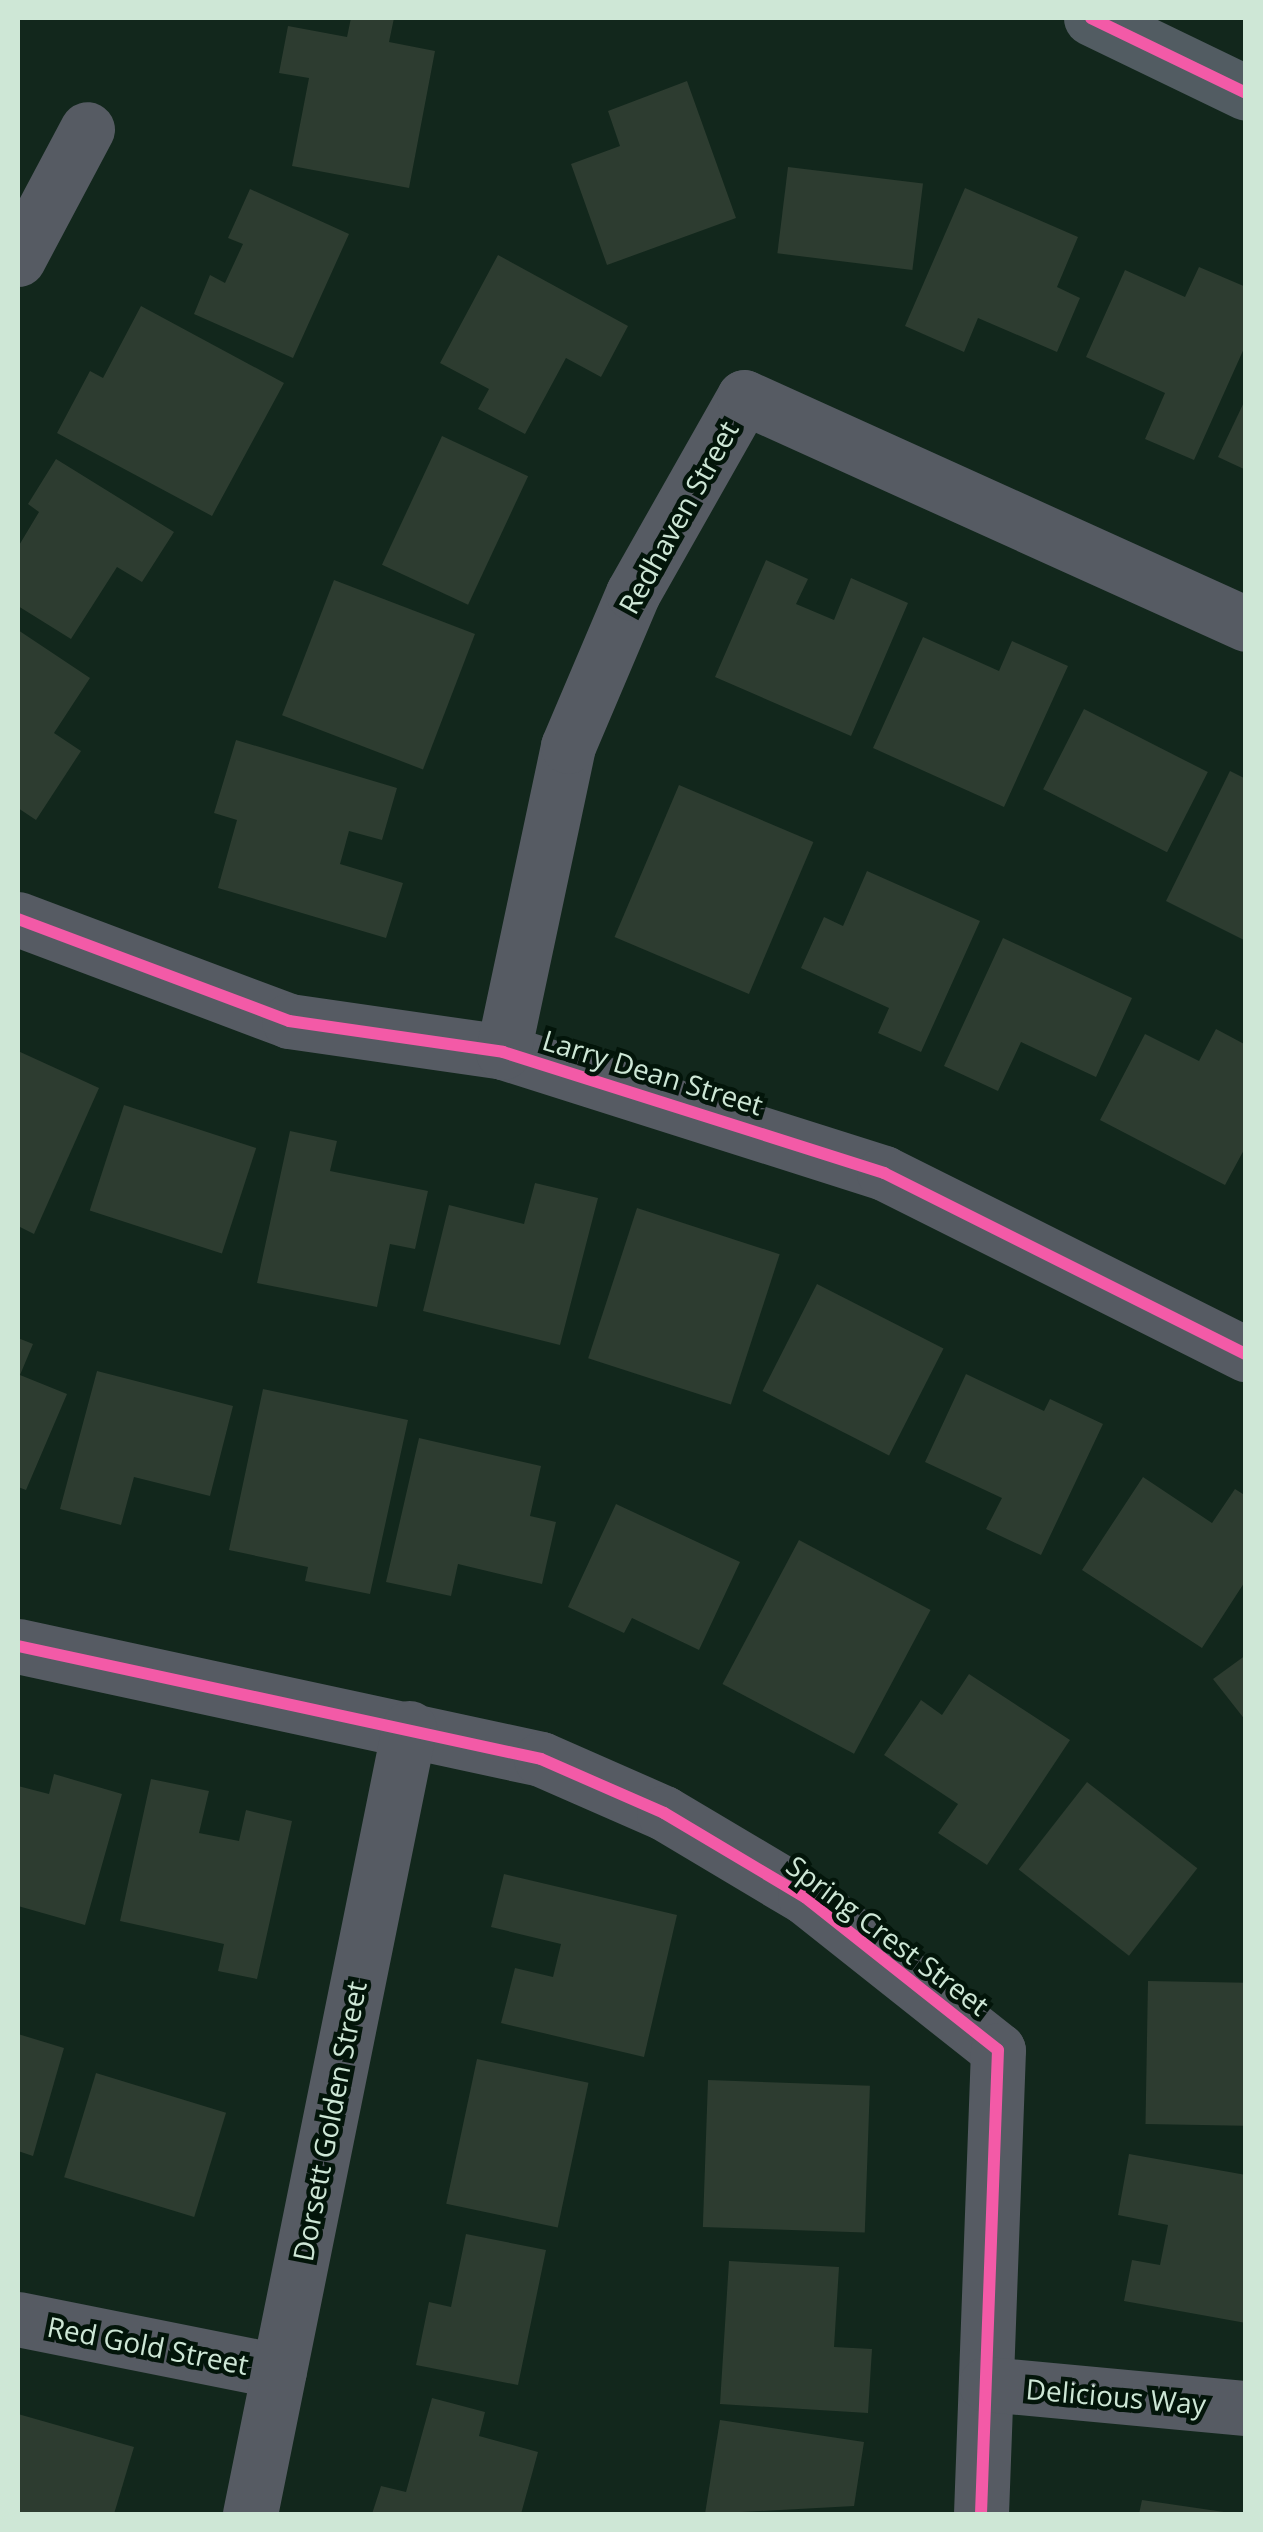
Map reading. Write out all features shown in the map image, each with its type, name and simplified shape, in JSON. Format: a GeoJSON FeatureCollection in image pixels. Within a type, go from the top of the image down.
{"type":"FeatureCollection","features":[{"type":"Feature","properties":{"kind":"main road"},"geometry":{"type":"LineString","coordinates":[[1091,18],[1246,92]]}},
{"type":"Feature","properties":{"kind":"street"},"geometry":{"type":"LineString","coordinates":[[18,259],[86,129]]}},
{"type":"Feature","properties":{"kind":"street","name":"Redhaven Street"},"geometry":{"type":"LineString","coordinates":[[502,1052],[568,746],[632,593],[744,396],[1246,624]]}},
{"type":"Feature","properties":{"kind":"street","name":"Larry Dean Street"},"geometry":{"type":"LineString","coordinates":[[18,920],[289,1021],[502,1052],[884,1172],[1246,1354]]}},
{"type":"Feature","properties":{"kind":"street","name":"Spring Crest Street"},"geometry":{"type":"LineString","coordinates":[[18,1646],[541,1759],[664,1814],[805,1897],[998,2050],[981,2514]]}},
{"type":"Feature","properties":{"kind":"street","name":"Dorsett Golden Street"},"geometry":{"type":"LineString","coordinates":[[250,2514],[409,1728]]}},
{"type":"Feature","properties":{"kind":"street","name":"Red Gold Street"},"geometry":{"type":"LineString","coordinates":[[18,2318],[279,2371]]}},
{"type":"Feature","properties":{"kind":"street","name":"Delicious Way"},"geometry":{"type":"LineString","coordinates":[[986,2384],[1246,2408]]}},
{"type":"Feature","properties":{"kind":"building"},"geometry":{"type":"Polygon","coordinates":[[[351,18],[394,18],[389,42],[435,51],[409,188],[292,166],[309,78],[279,73],[288,26],[347,37],[351,18]]]}},
{"type":"Feature","properties":{"kind":"building"},"geometry":{"type":"Polygon","coordinates":[[[687,81],[736,218],[607,265],[571,164],[620,146],[608,111],[687,81]]]}},
{"type":"Feature","properties":{"kind":"building"},"geometry":{"type":"Polygon","coordinates":[[[788,167],[923,184],[912,270],[777,253],[788,167]]]}},
{"type":"Feature","properties":{"kind":"building"},"geometry":{"type":"Polygon","coordinates":[[[965,188],[1078,237],[1057,287],[1080,298],[1057,352],[978,318],[964,352],[905,326],[965,188]]]}},
{"type":"Feature","properties":{"kind":"building"},"geometry":{"type":"Polygon","coordinates":[[[250,189],[349,234],[293,358],[194,314],[210,275],[225,283],[243,244],[228,238],[250,189]]]}},
{"type":"Feature","properties":{"kind":"building"},"geometry":{"type":"Polygon","coordinates":[[[498,255],[628,326],[601,377],[566,358],[525,434],[478,409],[489,389],[440,363],[498,255]]]}},
{"type":"Feature","properties":{"kind":"building"},"geometry":{"type":"Polygon","coordinates":[[[1199,267],[1246,287],[1246,344],[1194,460],[1145,439],[1165,393],[1086,357],[1125,270],[1185,297],[1199,267]]]}},
{"type":"Feature","properties":{"kind":"building"},"geometry":{"type":"Polygon","coordinates":[[[141,306],[284,383],[212,516],[57,433],[90,371],[103,378],[141,306]]]}},
{"type":"Feature","properties":{"kind":"building"},"geometry":{"type":"Polygon","coordinates":[[[1246,398],[1246,470],[1218,457],[1246,398]]]}},
{"type":"Feature","properties":{"kind":"building"},"geometry":{"type":"Polygon","coordinates":[[[442,436],[528,476],[468,605],[382,565],[442,436]]]}},
{"type":"Feature","properties":{"kind":"building"},"geometry":{"type":"Polygon","coordinates":[[[56,459],[174,532],[142,582],[117,567],[71,639],[18,606],[18,547],[39,512],[28,504],[56,459]]]}},
{"type":"Feature","properties":{"kind":"building"},"geometry":{"type":"Polygon","coordinates":[[[766,560],[808,579],[796,604],[834,620],[851,578],[908,603],[851,736],[715,677],[766,560]]]}},
{"type":"Feature","properties":{"kind":"building"},"geometry":{"type":"Polygon","coordinates":[[[334,580],[475,634],[423,769],[282,715],[334,580]]]}},
{"type":"Feature","properties":{"kind":"building"},"geometry":{"type":"Polygon","coordinates":[[[18,630],[90,678],[54,733],[81,751],[36,820],[18,808],[18,630]]]}},
{"type":"Feature","properties":{"kind":"building"},"geometry":{"type":"Polygon","coordinates":[[[923,637],[999,671],[1012,641],[1068,666],[1004,807],[873,748],[923,637]]]}},
{"type":"Feature","properties":{"kind":"building"},"geometry":{"type":"Polygon","coordinates":[[[1084,709],[1208,772],[1167,852],[1043,789],[1084,709]]]}},
{"type":"Feature","properties":{"kind":"building"},"geometry":{"type":"Polygon","coordinates":[[[236,740],[397,788],[382,840],[349,831],[340,864],[403,883],[386,938],[218,888],[237,820],[214,813],[236,740]]]}},
{"type":"Feature","properties":{"kind":"building"},"geometry":{"type":"Polygon","coordinates":[[[1230,771],[1246,779],[1246,941],[1166,901],[1230,771]]]}},
{"type":"Feature","properties":{"kind":"building"},"geometry":{"type":"Polygon","coordinates":[[[679,785],[813,842],[749,994],[615,937],[679,785]]]}},
{"type":"Feature","properties":{"kind":"building"},"geometry":{"type":"Polygon","coordinates":[[[867,871],[980,921],[921,1052],[878,1033],[889,1008],[801,968],[824,917],[843,926],[867,871]]]}},
{"type":"Feature","properties":{"kind":"building"},"geometry":{"type":"Polygon","coordinates":[[[1003,938],[1132,998],[1096,1077],[1021,1042],[998,1091],[944,1066],[1003,938]]]}},
{"type":"Feature","properties":{"kind":"building"},"geometry":{"type":"Polygon","coordinates":[[[1216,1029],[1246,1045],[1246,1146],[1225,1185],[1100,1120],[1145,1034],[1199,1061],[1216,1029]]]}},
{"type":"Feature","properties":{"kind":"building"},"geometry":{"type":"Polygon","coordinates":[[[18,1051],[99,1088],[34,1234],[18,1226],[18,1051]]]}},
{"type":"Feature","properties":{"kind":"building"},"geometry":{"type":"Polygon","coordinates":[[[124,1105],[256,1148],[222,1254],[90,1211],[124,1105]]]}},
{"type":"Feature","properties":{"kind":"building"},"geometry":{"type":"Polygon","coordinates":[[[290,1131],[337,1141],[330,1171],[428,1191],[415,1249],[390,1244],[377,1307],[257,1283],[290,1131]]]}},
{"type":"Feature","properties":{"kind":"building"},"geometry":{"type":"Polygon","coordinates":[[[535,1183],[598,1198],[560,1345],[423,1311],[449,1205],[524,1224],[535,1183]]]}},
{"type":"Feature","properties":{"kind":"building"},"geometry":{"type":"Polygon","coordinates":[[[637,1208],[780,1254],[731,1405],[588,1358],[637,1208]]]}},
{"type":"Feature","properties":{"kind":"building"},"geometry":{"type":"Polygon","coordinates":[[[817,1284],[944,1348],[889,1455],[763,1391],[817,1284]]]}},
{"type":"Feature","properties":{"kind":"building"},"geometry":{"type":"Polygon","coordinates":[[[18,1338],[33,1344],[20,1375],[67,1394],[26,1490],[18,1487],[18,1338]]]}},
{"type":"Feature","properties":{"kind":"building"},"geometry":{"type":"Polygon","coordinates":[[[97,1371],[233,1406],[210,1496],[134,1477],[121,1525],[60,1509],[97,1371]]]}},
{"type":"Feature","properties":{"kind":"building"},"geometry":{"type":"Polygon","coordinates":[[[966,1374],[1044,1411],[1050,1399],[1103,1424],[1041,1555],[986,1529],[1002,1498],[925,1462],[966,1374]]]}},
{"type":"Feature","properties":{"kind":"building"},"geometry":{"type":"Polygon","coordinates":[[[263,1389],[408,1420],[370,1594],[305,1581],[308,1567],[229,1550],[263,1389]]]}},
{"type":"Feature","properties":{"kind":"building"},"geometry":{"type":"Polygon","coordinates":[[[419,1438],[541,1466],[530,1516],[556,1522],[542,1584],[458,1564],[451,1596],[386,1582],[419,1438]]]}},
{"type":"Feature","properties":{"kind":"building"},"geometry":{"type":"Polygon","coordinates":[[[1143,1477],[1212,1523],[1235,1489],[1246,1496],[1246,1580],[1202,1648],[1082,1570],[1143,1477]]]}},
{"type":"Feature","properties":{"kind":"building"},"geometry":{"type":"Polygon","coordinates":[[[616,1504],[740,1562],[699,1650],[632,1618],[624,1633],[568,1607],[616,1504]]]}},
{"type":"Feature","properties":{"kind":"building"},"geometry":{"type":"Polygon","coordinates":[[[799,1540],[931,1610],[854,1754],[722,1684],[799,1540]]]}},
{"type":"Feature","properties":{"kind":"building"},"geometry":{"type":"Polygon","coordinates":[[[1246,1655],[1246,1721],[1213,1679],[1246,1655]]]}},
{"type":"Feature","properties":{"kind":"building"},"geometry":{"type":"Polygon","coordinates":[[[969,1674],[1070,1740],[987,1865],[938,1833],[958,1804],[884,1755],[921,1700],[942,1715],[969,1674]]]}},
{"type":"Feature","properties":{"kind":"building"},"geometry":{"type":"Polygon","coordinates":[[[54,1774],[122,1794],[85,1925],[18,1906],[18,1786],[49,1794],[54,1774]]]}},
{"type":"Feature","properties":{"kind":"building"},"geometry":{"type":"Polygon","coordinates":[[[151,1779],[209,1791],[199,1833],[239,1841],[246,1810],[292,1821],[257,1979],[218,1971],[224,1944],[120,1921],[151,1779]]]}},
{"type":"Feature","properties":{"kind":"building"},"geometry":{"type":"Polygon","coordinates":[[[1087,1782],[1197,1868],[1129,1956],[1019,1869],[1087,1782]]]}},
{"type":"Feature","properties":{"kind":"building"},"geometry":{"type":"Polygon","coordinates":[[[504,1874],[677,1915],[644,2057],[501,2023],[515,1968],[553,1977],[561,1944],[491,1927],[504,1874]]]}},
{"type":"Feature","properties":{"kind":"building"},"geometry":{"type":"Polygon","coordinates":[[[1148,1981],[1246,1983],[1243,2126],[1146,2124],[1148,1981]]]}},
{"type":"Feature","properties":{"kind":"building"},"geometry":{"type":"Polygon","coordinates":[[[18,2034],[64,2048],[33,2156],[18,2151],[18,2034]]]}},
{"type":"Feature","properties":{"kind":"building"},"geometry":{"type":"Polygon","coordinates":[[[477,2059],[589,2083],[558,2227],[446,2204],[477,2059]]]}},
{"type":"Feature","properties":{"kind":"building"},"geometry":{"type":"Polygon","coordinates":[[[96,2073],[226,2113],[194,2217],[64,2177],[96,2073]]]}},
{"type":"Feature","properties":{"kind":"building"},"geometry":{"type":"Polygon","coordinates":[[[708,2080],[870,2086],[865,2233],[703,2227],[708,2080]]]}},
{"type":"Feature","properties":{"kind":"building"},"geometry":{"type":"Polygon","coordinates":[[[1129,2154],[1246,2175],[1246,2323],[1124,2301],[1132,2260],[1160,2265],[1168,2225],[1118,2215],[1129,2154]]]}},
{"type":"Feature","properties":{"kind":"building"},"geometry":{"type":"Polygon","coordinates":[[[466,2234],[546,2250],[518,2385],[416,2365],[429,2302],[451,2307],[466,2234]]]}},
{"type":"Feature","properties":{"kind":"building"},"geometry":{"type":"Polygon","coordinates":[[[729,2261],[839,2267],[834,2347],[872,2349],[868,2413],[720,2404],[729,2261]]]}},
{"type":"Feature","properties":{"kind":"building"},"geometry":{"type":"Polygon","coordinates":[[[432,2398],[485,2412],[479,2436],[538,2452],[521,2514],[372,2514],[381,2486],[406,2492],[432,2398]]]}},
{"type":"Feature","properties":{"kind":"building"},"geometry":{"type":"Polygon","coordinates":[[[18,2414],[134,2447],[114,2514],[18,2514],[18,2414]]]}},
{"type":"Feature","properties":{"kind":"building"},"geometry":{"type":"Polygon","coordinates":[[[720,2420],[864,2442],[854,2506],[705,2514],[720,2420]]]}},
{"type":"Feature","properties":{"kind":"building"},"geometry":{"type":"Polygon","coordinates":[[[1142,2500],[1224,2512],[1224,2514],[1139,2514],[1142,2500]]]}},
{"type":"Feature","properties":{"kind":"cycle path"},"geometry":{"type":"LineString","coordinates":[[1091,18],[1246,93]]}},
{"type":"Feature","properties":{"kind":"cycle path"},"geometry":{"type":"LineString","coordinates":[[18,919],[289,1021],[503,1052],[884,1173],[1246,1354]]}},
{"type":"Feature","properties":{"kind":"cycle path"},"geometry":{"type":"LineString","coordinates":[[18,1646],[541,1759],[664,1813],[805,1897],[998,2050],[981,2514]]}}]}
